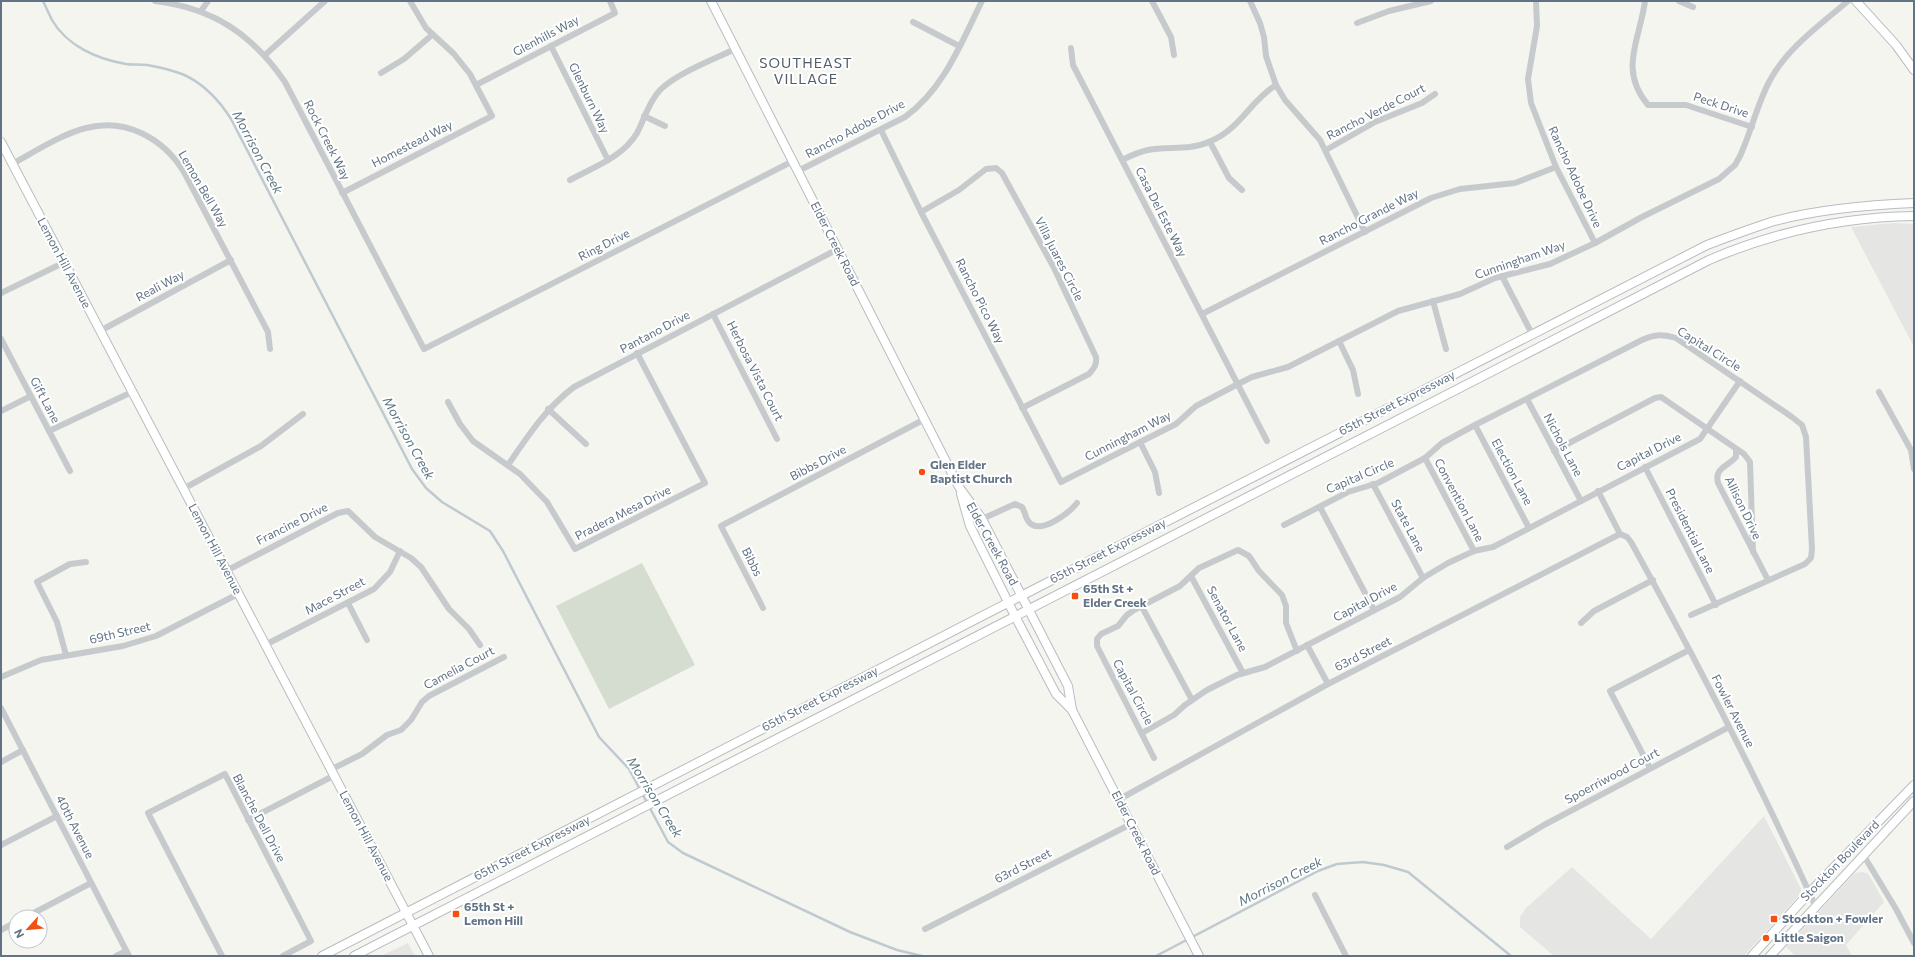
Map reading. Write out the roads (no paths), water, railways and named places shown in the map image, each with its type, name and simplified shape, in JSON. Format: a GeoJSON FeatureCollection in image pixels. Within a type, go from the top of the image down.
{"type":"FeatureCollection","features":[{"type":"Feature","properties":{"kind":"main road","name":"Elder Creek Road"},"geometry":{"type":"LineString","coordinates":[[711,1],[959,487],[982,520],[1068,686],[1072,710],[1198,953]]}},
{"type":"Feature","properties":{"kind":"main road"},"geometry":{"type":"LineString","coordinates":[[1856,1],[1896,45],[1914,70]]}},
{"type":"Feature","properties":{"kind":"main road","name":"Lemon Hill Avenue"},"geometry":{"type":"LineString","coordinates":[[1,142],[429,956]]}},
{"type":"Feature","properties":{"kind":"main road","name":"65th Street Expressway"},"geometry":{"type":"LineString","coordinates":[[322,956],[1008,602],[1708,245],[1735,234],[1772,222],[1815,212],[1868,205],[1914,203]]}},
{"type":"Feature","properties":{"kind":"main road","name":"65th Street Expressway"},"geometry":{"type":"LineString","coordinates":[[354,956],[1028,608],[1709,260],[1764,239],[1810,227],[1868,218],[1914,216]]}},
{"type":"Feature","properties":{"kind":"main road","name":"Elder Creek Road"},"geometry":{"type":"LineString","coordinates":[[959,487],[970,526],[1015,616],[1056,694],[1072,710]]}},
{"type":"Feature","properties":{"kind":"main road","name":"Stockton Boulevard"},"geometry":{"type":"LineString","coordinates":[[1752,956],[1809,892],[1914,785]]}},
{"type":"Feature","properties":{"kind":"main road","name":"Stockton Boulevard"},"geometry":{"type":"LineString","coordinates":[[1770,956],[1815,905],[1864,856],[1914,801]]}},
{"type":"Feature","properties":{"kind":"main road"},"geometry":{"type":"LineString","coordinates":[[1854,847],[1864,856]]}},
{"type":"Feature","properties":{"kind":"street","name":"Rock Creek Way"},"geometry":{"type":"LineString","coordinates":[[155,1],[185,6],[201,11],[224,22],[239,31],[265,55],[285,82],[424,349]]}},
{"type":"Feature","properties":{"kind":"street"},"geometry":{"type":"LineString","coordinates":[[201,11],[208,1]]}},
{"type":"Feature","properties":{"kind":"street"},"geometry":{"type":"LineString","coordinates":[[265,55],[325,1]]}},
{"type":"Feature","properties":{"kind":"street"},"geometry":{"type":"LineString","coordinates":[[410,1],[432,36],[462,64],[476,85]]}},
{"type":"Feature","properties":{"kind":"street","name":"Glenhills Way"},"geometry":{"type":"LineString","coordinates":[[476,85],[615,13],[610,1]]}},
{"type":"Feature","properties":{"kind":"street","name":"Rancho Adobe Drive"},"geometry":{"type":"LineString","coordinates":[[798,171],[905,117],[927,99],[942,79],[982,1]]}},
{"type":"Feature","properties":{"kind":"street"},"geometry":{"type":"LineString","coordinates":[[1152,1],[1171,37],[1174,55]]}},
{"type":"Feature","properties":{"kind":"street"},"geometry":{"type":"LineString","coordinates":[[1250,1],[1260,23],[1264,37],[1266,56],[1276,85],[1285,100],[1312,129],[1326,150],[1365,232]]}},
{"type":"Feature","properties":{"kind":"street"},"geometry":{"type":"LineString","coordinates":[[1358,23],[1389,11],[1431,1]]}},
{"type":"Feature","properties":{"kind":"street","name":"Rancho Adobe Drive"},"geometry":{"type":"LineString","coordinates":[[1536,1],[1537,26],[1530,65],[1529,91],[1535,117],[1556,167],[1595,243]]}},
{"type":"Feature","properties":{"kind":"street","name":"Peck Drive"},"geometry":{"type":"LineString","coordinates":[[1645,1],[1633,50],[1633,59],[1637,86],[1648,105],[1686,105],[1752,127]]}},
{"type":"Feature","properties":{"kind":"street"},"geometry":{"type":"LineString","coordinates":[[1679,1],[1693,7]]}},
{"type":"Feature","properties":{"kind":"street","name":"Cunningham Way"},"geometry":{"type":"LineString","coordinates":[[1061,482],[1176,424],[1196,406],[1252,377],[1288,367],[1398,311],[1460,294],[1484,282],[1502,276],[1550,264],[1595,243],[1642,217],[1719,179],[1735,165],[1740,156],[1765,90],[1778,66],[1791,52],[1848,1]]}},
{"type":"Feature","properties":{"kind":"street"},"geometry":{"type":"LineString","coordinates":[[913,22],[959,46]]}},
{"type":"Feature","properties":{"kind":"street"},"geometry":{"type":"LineString","coordinates":[[381,73],[404,59],[432,36]]}},
{"type":"Feature","properties":{"kind":"street","name":"Glenburn Way"},"geometry":{"type":"LineString","coordinates":[[551,46],[608,160]]}},
{"type":"Feature","properties":{"kind":"street","name":"Casa Del Este Way"},"geometry":{"type":"LineString","coordinates":[[1070,48],[1073,65],[1267,441]]}},
{"type":"Feature","properties":{"kind":"street"},"geometry":{"type":"LineString","coordinates":[[570,180],[615,156],[631,141],[655,96],[669,83],[735,49]]}},
{"type":"Feature","properties":{"kind":"street","name":"Homestead Way"},"geometry":{"type":"LineString","coordinates":[[342,193],[492,116],[476,85]]}},
{"type":"Feature","properties":{"kind":"street"},"geometry":{"type":"LineString","coordinates":[[1122,160],[1147,150],[1186,148],[1210,142],[1232,129],[1261,96],[1276,85]]}},
{"type":"Feature","properties":{"kind":"street","name":"Rancho Verde Court"},"geometry":{"type":"LineString","coordinates":[[1326,150],[1375,122],[1422,103],[1435,94]]}},
{"type":"Feature","properties":{"kind":"street"},"geometry":{"type":"LineString","coordinates":[[644,116],[665,126]]}},
{"type":"Feature","properties":{"kind":"street","name":"Lemon Bell Way"},"geometry":{"type":"LineString","coordinates":[[12,164],[74,132],[86,128],[114,126],[138,131],[160,143],[178,162],[231,260],[268,332],[270,349]]}},
{"type":"Feature","properties":{"kind":"street","name":"Rancho Pico Way"},"geometry":{"type":"LineString","coordinates":[[881,130],[921,212],[1061,482]]}},
{"type":"Feature","properties":{"kind":"street"},"geometry":{"type":"LineString","coordinates":[[1210,142],[1229,178],[1242,190]]}},
{"type":"Feature","properties":{"kind":"street","name":"Ring Drive"},"geometry":{"type":"LineString","coordinates":[[424,349],[793,161]]}},
{"type":"Feature","properties":{"kind":"street","name":"Rancho Grande Way"},"geometry":{"type":"LineString","coordinates":[[1202,314],[1431,198],[1448,192],[1478,187],[1516,184],[1556,167]]}},
{"type":"Feature","properties":{"kind":"street","name":"Villa Juares Circle"},"geometry":{"type":"LineString","coordinates":[[921,212],[959,190],[986,169],[996,168],[1002,173],[1054,268],[1096,357],[1095,368],[1089,374],[1022,408]]}},
{"type":"Feature","properties":{"kind":"street","name":"Pantano Drive"},"geometry":{"type":"LineString","coordinates":[[508,465],[535,424],[548,409],[574,387],[838,249]]}},
{"type":"Feature","properties":{"kind":"street","name":"Reali Way"},"geometry":{"type":"LineString","coordinates":[[100,331],[231,260]]}},
{"type":"Feature","properties":{"kind":"street"},"geometry":{"type":"LineString","coordinates":[[1,293],[64,263]]}},
{"type":"Feature","properties":{"kind":"street"},"geometry":{"type":"LineString","coordinates":[[1502,276],[1532,334]]}},
{"type":"Feature","properties":{"kind":"street"},"geometry":{"type":"LineString","coordinates":[[1432,301],[1446,349]]}},
{"type":"Feature","properties":{"kind":"street","name":"Herbosa Vista Court"},"geometry":{"type":"LineString","coordinates":[[713,314],[777,439]]}},
{"type":"Feature","properties":{"kind":"street","name":"Capital Circle"},"geometry":{"type":"LineString","coordinates":[[1284,525],[1348,492],[1373,484],[1425,458],[1442,443],[1653,335],[1665,335],[1676,338],[1797,421],[1802,425],[1806,437],[1812,550],[1811,558],[1805,564],[1691,615]]}},
{"type":"Feature","properties":{"kind":"street","name":"Gift Lane"},"geometry":{"type":"LineString","coordinates":[[1,339],[70,471]]}},
{"type":"Feature","properties":{"kind":"street"},"geometry":{"type":"LineString","coordinates":[[1338,341],[1353,370],[1358,394]]}},
{"type":"Feature","properties":{"kind":"street","name":"Pradera Mesa Drive"},"geometry":{"type":"LineString","coordinates":[[448,402],[460,424],[473,441],[483,450],[508,465],[534,487],[547,502],[575,549],[705,483],[637,353]]}},
{"type":"Feature","properties":{"kind":"street","name":"Capital Drive"},"geometry":{"type":"LineString","coordinates":[[1142,733],[1174,715],[1207,690],[1243,674],[1265,668],[1405,594],[1423,578],[1448,563],[1474,551],[1493,547],[1700,438],[1740,381]]}},
{"type":"Feature","properties":{"kind":"street"},"geometry":{"type":"LineString","coordinates":[[49,431],[132,392]]}},
{"type":"Feature","properties":{"kind":"street"},"geometry":{"type":"LineString","coordinates":[[1879,392],[1911,450],[1914,469]]}},
{"type":"Feature","properties":{"kind":"street"},"geometry":{"type":"LineString","coordinates":[[1,411],[31,396]]}},
{"type":"Feature","properties":{"kind":"street"},"geometry":{"type":"LineString","coordinates":[[1554,451],[1655,398],[1661,397],[1744,454],[1750,462],[1753,552]]}},
{"type":"Feature","properties":{"kind":"street","name":"Nichols Lane"},"geometry":{"type":"LineString","coordinates":[[1527,399],[1581,501]]}},
{"type":"Feature","properties":{"kind":"street"},"geometry":{"type":"LineString","coordinates":[[548,409],[586,444]]}},
{"type":"Feature","properties":{"kind":"street"},"geometry":{"type":"LineString","coordinates":[[183,489],[261,446],[303,414]]}},
{"type":"Feature","properties":{"kind":"street","name":"Bibbs Drive"},"geometry":{"type":"LineString","coordinates":[[721,526],[925,420]]}},
{"type":"Feature","properties":{"kind":"street","name":"Election Lane"},"geometry":{"type":"LineString","coordinates":[[1475,426],[1529,528]]}},
{"type":"Feature","properties":{"kind":"street"},"geometry":{"type":"LineString","coordinates":[[1140,442],[1155,472],[1159,493]]}},
{"type":"Feature","properties":{"kind":"street","name":"Allison Drive"},"geometry":{"type":"LineString","coordinates":[[1736,449],[1736,457],[1720,470],[1716,476],[1718,483],[1768,580]]}},
{"type":"Feature","properties":{"kind":"street","name":"Convention Lane"},"geometry":{"type":"LineString","coordinates":[[1425,458],[1474,551]]}},
{"type":"Feature","properties":{"kind":"street","name":"Presidential Lane"},"geometry":{"type":"LineString","coordinates":[[1645,467],[1716,604]]}},
{"type":"Feature","properties":{"kind":"street","name":"State Lane"},"geometry":{"type":"LineString","coordinates":[[1373,484],[1423,578]]}},
{"type":"Feature","properties":{"kind":"street"},"geometry":{"type":"LineString","coordinates":[[1598,492],[1620,534]]}},
{"type":"Feature","properties":{"kind":"street"},"geometry":{"type":"LineString","coordinates":[[982,520],[1015,504],[1022,507],[1027,520],[1032,525],[1043,526],[1070,512],[1077,503]]}},
{"type":"Feature","properties":{"kind":"street","name":"Capital Circle"},"geometry":{"type":"LineString","coordinates":[[1320,507],[1374,610]]}},
{"type":"Feature","properties":{"kind":"street","name":"Francine Drive"},"geometry":{"type":"LineString","coordinates":[[226,571],[338,513],[348,511],[375,538],[411,558],[427,574],[450,609],[469,629],[480,645]]}},
{"type":"Feature","properties":{"kind":"street","name":"Bibbs"},"geometry":{"type":"LineString","coordinates":[[721,526],[763,608]]}},
{"type":"Feature","properties":{"kind":"street","name":"Fowler Avenue"},"geometry":{"type":"LineString","coordinates":[[1620,534],[1627,537],[1631,542],[1653,580],[1759,786],[1815,905]]}},
{"type":"Feature","properties":{"kind":"street","name":"63rd Street"},"geometry":{"type":"LineString","coordinates":[[1118,800],[1328,684],[1620,534]]}},
{"type":"Feature","properties":{"kind":"street","name":"Capital Circle"},"geometry":{"type":"LineString","coordinates":[[1154,758],[1096,646],[1097,639],[1101,634],[1118,626],[1127,615],[1141,605],[1180,586],[1199,568],[1238,550],[1249,556],[1259,571],[1282,595],[1286,606],[1286,623],[1297,651]]}},
{"type":"Feature","properties":{"kind":"street","name":"Mace Street"},"geometry":{"type":"LineString","coordinates":[[265,645],[374,589],[390,572],[400,551]]}},
{"type":"Feature","properties":{"kind":"street"},"geometry":{"type":"LineString","coordinates":[[66,655],[57,622],[37,582],[70,564],[86,562]]}},
{"type":"Feature","properties":{"kind":"street","name":"Senator Lane"},"geometry":{"type":"LineString","coordinates":[[1191,576],[1243,674]]}},
{"type":"Feature","properties":{"kind":"street"},"geometry":{"type":"LineString","coordinates":[[1581,623],[1594,611],[1653,580]]}},
{"type":"Feature","properties":{"kind":"street","name":"69th Street"},"geometry":{"type":"LineString","coordinates":[[1,677],[41,660],[123,646],[156,636],[238,594]]}},
{"type":"Feature","properties":{"kind":"street"},"geometry":{"type":"LineString","coordinates":[[348,603],[367,640]]}},
{"type":"Feature","properties":{"kind":"street"},"geometry":{"type":"LineString","coordinates":[[1141,605],[1192,700]]}},
{"type":"Feature","properties":{"kind":"street"},"geometry":{"type":"LineString","coordinates":[[1307,645],[1328,684]]}},
{"type":"Feature","properties":{"kind":"street"},"geometry":{"type":"LineString","coordinates":[[1650,768],[1610,692],[1689,650]]}},
{"type":"Feature","properties":{"kind":"street","name":"Camelia Court"},"geometry":{"type":"LineString","coordinates":[[248,820],[333,772],[362,754],[387,735],[401,730],[411,720],[422,702],[429,696],[504,657]]}},
{"type":"Feature","properties":{"kind":"street","name":"40th Avenue"},"geometry":{"type":"LineString","coordinates":[[1,708],[127,953]]}},
{"type":"Feature","properties":{"kind":"street","name":"Spoerriwood Court"},"geometry":{"type":"LineString","coordinates":[[1507,847],[1544,825],[1729,727]]}},
{"type":"Feature","properties":{"kind":"street"},"geometry":{"type":"LineString","coordinates":[[1,762],[23,750]]}},
{"type":"Feature","properties":{"kind":"street","name":"Blanche Dell Drive"},"geometry":{"type":"LineString","coordinates":[[222,956],[148,813],[224,774],[311,941],[283,956]]}},
{"type":"Feature","properties":{"kind":"street"},"geometry":{"type":"LineString","coordinates":[[1,845],[57,816]]}},
{"type":"Feature","properties":{"kind":"street","name":"63rd Street"},"geometry":{"type":"LineString","coordinates":[[925,929],[1131,824]]}},
{"type":"Feature","properties":{"kind":"street"},"geometry":{"type":"LineString","coordinates":[[1864,856],[1896,909],[1914,943]]}},
{"type":"Feature","properties":{"kind":"street"},"geometry":{"type":"LineString","coordinates":[[41,909],[91,883]]}},
{"type":"Feature","properties":{"kind":"street"},"geometry":{"type":"LineString","coordinates":[[1315,895],[1346,956]]}},
{"type":"Feature","properties":{"kind":"street"},"geometry":{"type":"LineString","coordinates":[[116,956],[127,953]]}},
{"type":"Feature","properties":{"kind":"waterway","name":"Morrison Creek"},"geometry":{"type":"LineString","coordinates":[[43,1],[58,29],[74,44],[104,59],[126,64],[151,66],[189,77],[210,93],[227,112],[412,469],[426,488],[442,502],[490,531],[503,551],[599,737],[629,769],[668,842],[683,853],[850,932],[897,950],[922,956]]}},
{"type":"Feature","properties":{"kind":"waterway","name":"Morrison Creek"},"geometry":{"type":"LineString","coordinates":[[1156,956],[1318,871],[1337,864],[1363,862],[1384,865],[1408,872],[1511,956]]}},
{"type":"Feature","properties":{"kind":"place","name":"Glen Elder Baptist Church"},"geometry":{"type":"Point","coordinates":[922,472]}},
{"type":"Feature","properties":{"kind":"place","name":"65th St + Elder Creek"},"geometry":{"type":"Point","coordinates":[1075,596]}},
{"type":"Feature","properties":{"kind":"place","name":"65th St + Lemon Hill"},"geometry":{"type":"Point","coordinates":[456,914]}},
{"type":"Feature","properties":{"kind":"place","name":"Stockton + Fowler"},"geometry":{"type":"Point","coordinates":[1774,919]}},
{"type":"Feature","properties":{"kind":"place","name":"Little Saigon"},"geometry":{"type":"Point","coordinates":[1766,938]}},
{"type":"Feature","properties":{"kind":"district","name":"SOUTHEAST VILLAGE"},"geometry":{"type":"Point","coordinates":[806,72]}}]}
